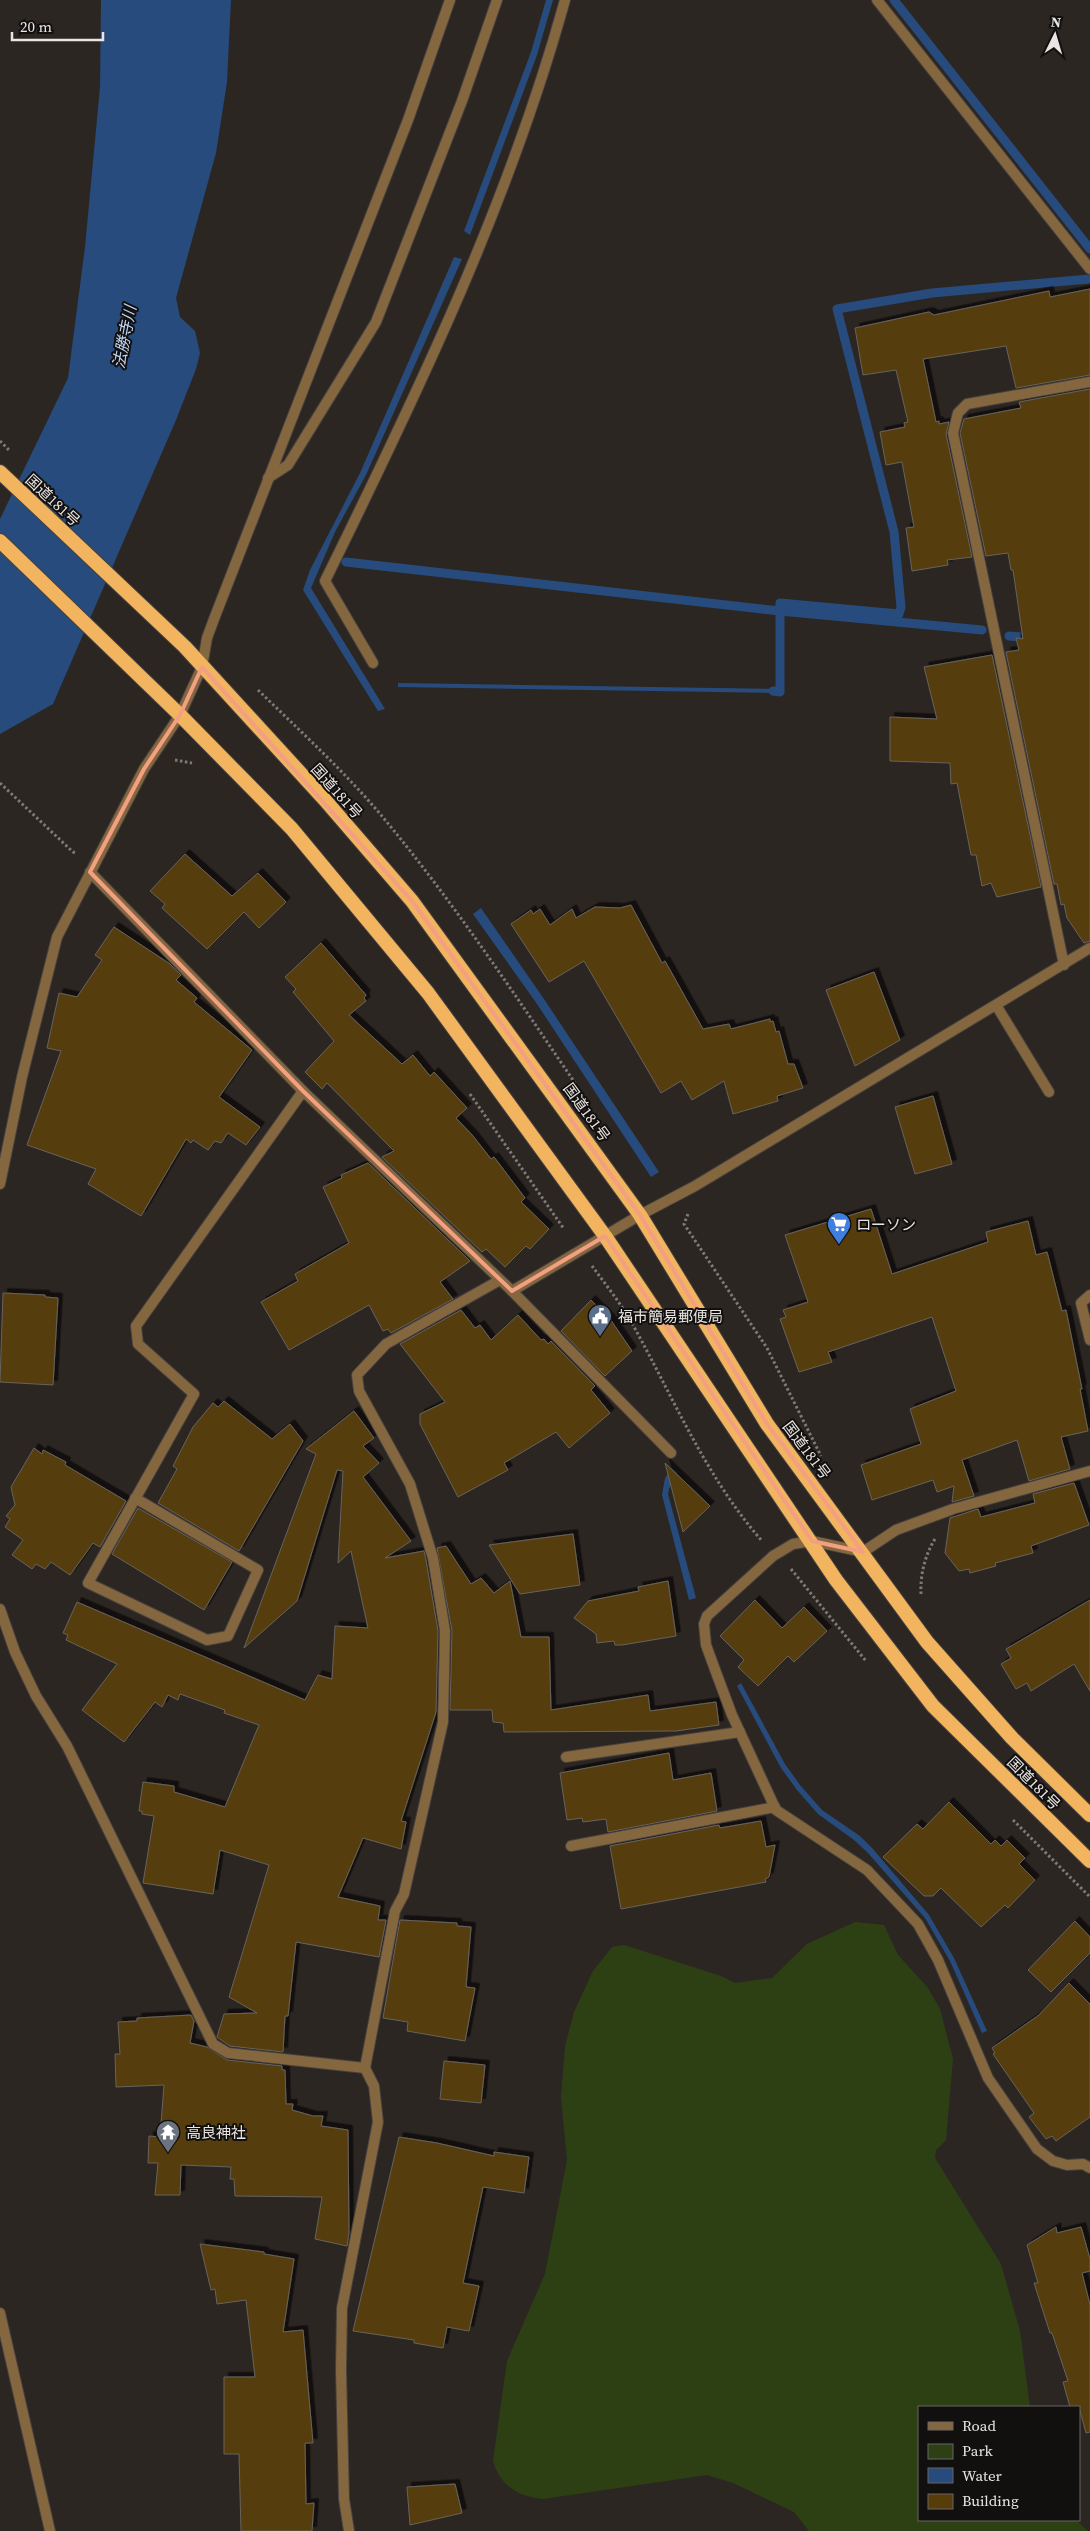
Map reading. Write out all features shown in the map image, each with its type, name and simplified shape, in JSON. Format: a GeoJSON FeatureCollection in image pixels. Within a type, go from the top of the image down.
{"type":"FeatureCollection","features":[{"type":"Feature","properties":{"kind":"highway","name":"国道181号"},"geometry":{"type":"LineString","coordinates":[[0,472],[185,647],[324,800],[412,902],[640,1214],[767,1424],[927,1642],[1012,1738],[1090,1815]]}},
{"type":"Feature","properties":{"kind":"highway","name":"国道181号"},"geometry":{"type":"LineString","coordinates":[[0,541],[180,715],[292,829],[428,993],[605,1236],[708,1392],[812,1541],[836,1580],[933,1706],[1090,1861]]}},
{"type":"Feature","properties":{"kind":"street"},"geometry":{"type":"LineString","coordinates":[[0,1184],[22,1077],[57,937],[144,769],[180,715],[202,667],[207,638],[408,120],[450,0]]}},
{"type":"Feature","properties":{"kind":"street"},"geometry":{"type":"LineString","coordinates":[[268,478],[288,465],[376,322],[462,101],[497,0]]}},
{"type":"Feature","properties":{"kind":"street"},"geometry":{"type":"LineString","coordinates":[[373,663],[325,581],[414,399],[489,226],[554,42],[565,0]]}},
{"type":"Feature","properties":{"kind":"street"},"geometry":{"type":"LineString","coordinates":[[877,0],[1090,269]]}},
{"type":"Feature","properties":{"kind":"street"},"geometry":{"type":"LineString","coordinates":[[1064,965],[953,432],[958,412],[967,404],[1090,382]]}},
{"type":"Feature","properties":{"kind":"street"},"geometry":{"type":"LineString","coordinates":[[90,872],[303,1090],[512,1291],[671,1453]]}},
{"type":"Feature","properties":{"kind":"street"},"geometry":{"type":"LineString","coordinates":[[512,1291],[640,1214],[695,1186],[1090,948]]}},
{"type":"Feature","properties":{"kind":"street"},"geometry":{"type":"LineString","coordinates":[[996,1005],[1049,1092]]}},
{"type":"Feature","properties":{"kind":"street"},"geometry":{"type":"LineString","coordinates":[[135,1498],[258,1570],[228,1636],[207,1640],[88,1583],[135,1498],[194,1394],[138,1344],[136,1326],[303,1090]]}},
{"type":"Feature","properties":{"kind":"street"},"geometry":{"type":"LineString","coordinates":[[349,2531],[344,2499],[341,2370],[342,2308],[378,2122],[374,2086],[365,2068],[395,1912],[404,1894],[443,1722],[445,1631],[433,1558],[410,1484],[359,1391],[357,1375],[386,1344],[500,1280]]}},
{"type":"Feature","properties":{"kind":"street"},"geometry":{"type":"LineString","coordinates":[[1090,1295],[1081,1303],[1090,1340]]}},
{"type":"Feature","properties":{"kind":"street"},"geometry":{"type":"LineString","coordinates":[[1090,1471],[953,1510],[896,1530],[862,1552],[812,1541],[793,1544],[773,1556],[707,1616],[704,1624],[706,1645],[740,1732],[775,1807],[794,1824],[843,1853],[867,1870],[918,1924],[938,1960],[988,2078],[1037,2149],[1053,2161],[1067,2165],[1083,2164],[1090,2168]]}},
{"type":"Feature","properties":{"kind":"street"},"geometry":{"type":"LineString","coordinates":[[0,1608],[15,1652],[36,1696],[67,1746],[213,2044],[228,2053],[365,2068]]}},
{"type":"Feature","properties":{"kind":"street"},"geometry":{"type":"LineString","coordinates":[[566,1757],[740,1732]]}},
{"type":"Feature","properties":{"kind":"street"},"geometry":{"type":"LineString","coordinates":[[571,1846],[775,1807]]}},
{"type":"Feature","properties":{"kind":"street"},"geometry":{"type":"LineString","coordinates":[[0,2313],[50,2531]]}},
{"type":"Feature","properties":{"kind":"path"},"geometry":{"type":"LineString","coordinates":[[171,761],[178,759],[190,761],[197,767]]}},
{"type":"Feature","properties":{"kind":"path"},"geometry":{"type":"LineString","coordinates":[[0,783],[72,852]]}},
{"type":"Feature","properties":{"kind":"path"},"geometry":{"type":"LineString","coordinates":[[465,1086],[564,1229]]}},
{"type":"Feature","properties":{"kind":"path"},"geometry":{"type":"LineString","coordinates":[[696,1209],[688,1214],[684,1224],[767,1348],[822,1459]]}},
{"type":"Feature","properties":{"kind":"path"},"geometry":{"type":"LineString","coordinates":[[590,1263],[633,1324],[663,1385],[724,1492],[765,1545]]}},
{"type":"Feature","properties":{"kind":"path"},"geometry":{"type":"LineString","coordinates":[[921,1600],[923,1567],[929,1549],[938,1534]]}},
{"type":"Feature","properties":{"kind":"highlighted area"},"geometry":{"type":"Polygon","coordinates":[[[202,667],[412,901],[640,1215],[767,1424],[863,1552],[812,1541],[605,1236],[512,1291],[303,1091],[90,872],[144,769],[180,715],[202,667]]]}},
{"type":"Feature","properties":{"kind":"green space"},"geometry":{"type":"Polygon","coordinates":[[[855,1922],[884,1925],[898,1955],[928,1988],[940,2009],[953,2059],[946,2140],[936,2150],[935,2158],[1001,2264],[1020,2331],[1030,2406],[918,2406],[918,2521],[1077,2521],[1088,2531],[809,2531],[794,2512],[733,2483],[707,2475],[543,2499],[518,2493],[506,2484],[496,2470],[493,2461],[507,2361],[545,2274],[567,2160],[561,2097],[565,2046],[574,2012],[593,1971],[612,1947],[624,1945],[721,1976],[735,1983],[772,1978],[807,1944],[855,1922]]]}},
{"type":"Feature","properties":{"kind":"water","name":"法勝寺川"},"geometry":{"type":"Polygon","coordinates":[[[101,0],[231,0],[227,82],[216,153],[176,298],[180,317],[195,331],[200,353],[196,369],[176,420],[53,704],[0,734],[0,519],[68,378],[85,247],[100,87],[101,0]]]}},
{"type":"Feature","properties":{"kind":"water"},"geometry":{"type":"Polygon","coordinates":[[[546,0],[553,0],[537,55],[470,235],[464,231],[531,52],[546,0]]]}},
{"type":"Feature","properties":{"kind":"water"},"geometry":{"type":"Polygon","coordinates":[[[454,257],[462,259],[366,475],[335,532],[311,588],[385,709],[378,711],[303,590],[310,570],[360,473],[454,257]]]}},
{"type":"Feature","properties":{"kind":"water"},"geometry":{"type":"Polygon","coordinates":[[[398,683],[781,689],[781,693],[398,687],[398,683]]]}},
{"type":"Feature","properties":{"kind":"water"},"geometry":{"type":"Polygon","coordinates":[[[481,908],[659,1172],[651,1177],[537,1004],[473,914],[481,908]]]}},
{"type":"Feature","properties":{"kind":"water"},"geometry":{"type":"Polygon","coordinates":[[[671,1468],[678,1472],[668,1494],[696,1598],[689,1600],[662,1495],[665,1478],[671,1468]]]}},
{"type":"Feature","properties":{"kind":"water"},"geometry":{"type":"Polygon","coordinates":[[[741,1683],[785,1764],[800,1785],[822,1810],[860,1836],[873,1849],[929,1915],[954,1958],[987,2031],[982,2033],[950,1961],[925,1918],[868,1853],[854,1840],[818,1814],[781,1768],[737,1686],[741,1683]]]}},
{"type":"Feature","properties":{"kind":"building"},"geometry":{"type":"Polygon","coordinates":[[[1090,289],[1090,375],[1016,388],[1006,346],[923,359],[936,422],[939,421],[939,424],[949,422],[946,434],[972,557],[947,560],[948,565],[912,571],[906,528],[914,527],[902,462],[886,465],[880,432],[905,427],[904,423],[908,422],[896,370],[863,375],[855,328],[929,312],[934,315],[1049,291],[1050,297],[1090,289]]]}},
{"type":"Feature","properties":{"kind":"building"},"geometry":{"type":"Polygon","coordinates":[[[1090,389],[1090,941],[1084,943],[1067,918],[1064,904],[1061,905],[1057,884],[1054,884],[1006,652],[1019,650],[1016,638],[1023,639],[1013,570],[1011,570],[1008,553],[986,556],[960,433],[964,419],[1021,408],[1019,402],[1090,389]]]}},
{"type":"Feature","properties":{"kind":"building"},"geometry":{"type":"Polygon","coordinates":[[[992,655],[1041,887],[997,897],[991,883],[982,886],[976,855],[971,855],[957,783],[951,784],[950,763],[890,761],[890,717],[937,719],[924,667],[992,655]]]}},
{"type":"Feature","properties":{"kind":"building"},"geometry":{"type":"Polygon","coordinates":[[[185,854],[232,896],[258,873],[286,902],[259,928],[244,912],[207,949],[162,908],[165,904],[150,891],[185,854]]]}},
{"type":"Feature","properties":{"kind":"building"},"geometry":{"type":"Polygon","coordinates":[[[631,905],[662,963],[665,961],[703,1029],[729,1024],[731,1029],[770,1019],[770,1022],[773,1021],[776,1032],[779,1031],[788,1064],[794,1064],[803,1088],[777,1096],[778,1101],[733,1114],[724,1081],[692,1100],[681,1081],[661,1093],[584,961],[549,982],[511,924],[531,910],[533,914],[540,909],[550,925],[572,909],[576,918],[595,907],[620,908],[631,905]]]}},
{"type":"Feature","properties":{"kind":"building"},"geometry":{"type":"Polygon","coordinates":[[[114,927],[170,964],[181,975],[176,980],[197,998],[194,1002],[252,1050],[219,1097],[260,1127],[246,1145],[228,1133],[221,1143],[215,1141],[208,1150],[193,1140],[191,1143],[186,1139],[141,1216],[88,1184],[96,1169],[27,1145],[61,1051],[47,1048],[59,993],[77,997],[102,960],[95,955],[114,927]]]}},
{"type":"Feature","properties":{"kind":"building"},"geometry":{"type":"Polygon","coordinates":[[[321,943],[366,995],[364,998],[366,1001],[349,1015],[402,1064],[413,1055],[430,1076],[434,1072],[467,1108],[456,1118],[491,1159],[494,1157],[525,1198],[521,1202],[549,1229],[530,1249],[526,1246],[505,1267],[486,1249],[482,1252],[382,1157],[394,1151],[327,1083],[322,1089],[305,1072],[334,1041],[293,992],[296,989],[285,977],[321,943]]]}},
{"type":"Feature","properties":{"kind":"building"},"geometry":{"type":"Polygon","coordinates":[[[874,972],[900,1040],[855,1066],[826,990],[874,972]]]}},
{"type":"Feature","properties":{"kind":"building"},"geometry":{"type":"Polygon","coordinates":[[[933,1096],[952,1164],[915,1174],[895,1107],[933,1096]]]}},
{"type":"Feature","properties":{"kind":"building"},"geometry":{"type":"Polygon","coordinates":[[[368,1163],[470,1261],[440,1282],[453,1299],[391,1333],[388,1329],[383,1331],[369,1305],[289,1350],[261,1302],[298,1281],[295,1274],[349,1243],[323,1187],[342,1178],[341,1175],[368,1163]]]}},
{"type":"Feature","properties":{"kind":"building"},"geometry":{"type":"Polygon","coordinates":[[[871,1209],[892,1274],[988,1242],[986,1232],[1028,1221],[1036,1255],[1047,1252],[1062,1311],[1066,1310],[1082,1389],[1080,1389],[1088,1431],[1061,1437],[1070,1469],[1029,1481],[1017,1440],[962,1460],[974,1496],[952,1502],[954,1486],[937,1492],[933,1480],[872,1500],[861,1465],[921,1444],[910,1409],[956,1391],[932,1317],[828,1352],[832,1362],[799,1372],[780,1319],[786,1317],[783,1310],[808,1302],[785,1235],[871,1209]]]}},
{"type":"Feature","properties":{"kind":"building"},"geometry":{"type":"Polygon","coordinates":[[[3,1293],[45,1295],[45,1297],[58,1298],[53,1385],[0,1382],[3,1293]]]}},
{"type":"Feature","properties":{"kind":"building"},"geometry":{"type":"Polygon","coordinates":[[[591,1300],[610,1319],[632,1351],[605,1376],[561,1331],[591,1300]]]}},
{"type":"Feature","properties":{"kind":"building"},"geometry":{"type":"Polygon","coordinates":[[[461,1310],[475,1328],[480,1325],[491,1340],[518,1315],[541,1340],[544,1339],[548,1344],[551,1341],[595,1386],[591,1390],[610,1413],[569,1448],[556,1432],[504,1463],[508,1470],[458,1497],[420,1424],[420,1414],[445,1402],[400,1344],[461,1310]]]}},
{"type":"Feature","properties":{"kind":"building"},"geometry":{"type":"Polygon","coordinates":[[[224,1401],[272,1439],[290,1424],[303,1441],[239,1551],[158,1503],[177,1469],[173,1466],[193,1427],[213,1403],[218,1407],[224,1401]]]}},
{"type":"Feature","properties":{"kind":"building"},"geometry":{"type":"Polygon","coordinates":[[[354,1411],[374,1438],[363,1446],[379,1463],[363,1477],[411,1541],[385,1558],[424,1551],[438,1631],[436,1712],[401,1821],[406,1822],[401,1849],[363,1838],[338,1897],[380,1906],[378,1920],[386,1920],[379,1957],[296,1942],[288,2016],[285,2016],[283,2052],[230,2046],[217,2037],[224,2014],[257,2013],[229,1997],[269,1865],[220,1850],[213,1894],[143,1883],[154,1816],[142,1814],[142,1811],[139,1811],[143,1782],[174,1786],[174,1792],[225,1807],[259,1725],[224,1713],[225,1710],[180,1694],[178,1700],[168,1695],[162,1707],[155,1702],[124,1742],[82,1710],[117,1664],[66,1640],[68,1635],[63,1633],[77,1602],[305,1700],[318,1675],[332,1679],[335,1626],[368,1628],[351,1551],[338,1563],[343,1471],[337,1470],[297,1601],[244,1648],[316,1454],[306,1449],[354,1411]]]}},
{"type":"Feature","properties":{"kind":"building"},"geometry":{"type":"Polygon","coordinates":[[[34,1448],[42,1454],[43,1450],[66,1462],[65,1465],[126,1501],[100,1547],[93,1543],[70,1575],[51,1562],[45,1569],[36,1564],[32,1569],[12,1555],[23,1540],[5,1527],[10,1519],[6,1516],[15,1505],[11,1487],[34,1448]]]}},
{"type":"Feature","properties":{"kind":"building"},"geometry":{"type":"Polygon","coordinates":[[[665,1463],[710,1506],[683,1532],[665,1463]]]}},
{"type":"Feature","properties":{"kind":"building"},"geometry":{"type":"Polygon","coordinates":[[[1074,1483],[1089,1525],[1031,1546],[1033,1553],[995,1563],[996,1566],[970,1573],[969,1569],[959,1571],[945,1553],[950,1518],[978,1509],[981,1517],[1035,1503],[1033,1494],[1074,1483]]]}},
{"type":"Feature","properties":{"kind":"building"},"geometry":{"type":"Polygon","coordinates":[[[138,1508],[232,1562],[204,1610],[112,1554],[138,1508]]]}},
{"type":"Feature","properties":{"kind":"building"},"geometry":{"type":"Polygon","coordinates":[[[573,1534],[580,1585],[520,1594],[489,1545],[573,1534]]]}},
{"type":"Feature","properties":{"kind":"building"},"geometry":{"type":"Polygon","coordinates":[[[446,1546],[471,1584],[481,1578],[494,1593],[510,1581],[521,1637],[549,1637],[551,1710],[648,1695],[650,1711],[716,1702],[719,1725],[676,1731],[504,1732],[503,1723],[493,1722],[492,1710],[450,1710],[452,1631],[437,1548],[446,1546]]]}},
{"type":"Feature","properties":{"kind":"building"},"geometry":{"type":"Polygon","coordinates":[[[668,1581],[676,1636],[622,1645],[615,1645],[614,1641],[597,1643],[596,1634],[574,1618],[588,1601],[639,1591],[638,1587],[668,1581]]]}},
{"type":"Feature","properties":{"kind":"building"},"geometry":{"type":"Polygon","coordinates":[[[755,1600],[782,1628],[804,1607],[827,1631],[794,1662],[788,1656],[758,1686],[738,1667],[744,1660],[720,1636],[755,1600]]]}},
{"type":"Feature","properties":{"kind":"building"},"geometry":{"type":"Polygon","coordinates":[[[1090,1600],[1090,1691],[1074,1664],[1031,1691],[1027,1683],[1016,1689],[1001,1664],[1011,1658],[1006,1649],[1090,1600]]]}},
{"type":"Feature","properties":{"kind":"building"},"geometry":{"type":"Polygon","coordinates":[[[669,1753],[673,1780],[711,1773],[717,1811],[608,1832],[606,1819],[583,1822],[582,1818],[567,1820],[560,1773],[669,1753]]]}},
{"type":"Feature","properties":{"kind":"building"},"geometry":{"type":"Polygon","coordinates":[[[949,1802],[991,1844],[995,1840],[1001,1846],[1007,1840],[1025,1858],[1019,1864],[1035,1880],[1008,1908],[1005,1905],[981,1927],[941,1888],[933,1896],[924,1896],[883,1857],[917,1824],[923,1829],[949,1802]]]}},
{"type":"Feature","properties":{"kind":"building"},"geometry":{"type":"Polygon","coordinates":[[[761,1821],[766,1847],[775,1845],[769,1877],[765,1879],[766,1882],[621,1909],[610,1846],[719,1825],[720,1828],[761,1821]]]}},
{"type":"Feature","properties":{"kind":"building"},"geometry":{"type":"Polygon","coordinates":[[[400,1920],[457,1923],[457,1926],[471,1927],[466,1987],[475,1988],[465,2041],[407,2031],[408,2022],[383,2018],[400,1920]]]}},
{"type":"Feature","properties":{"kind":"building"},"geometry":{"type":"Polygon","coordinates":[[[1075,1921],[1090,1937],[1090,1953],[1051,1992],[1028,1970],[1075,1921]]]}},
{"type":"Feature","properties":{"kind":"building"},"geometry":{"type":"Polygon","coordinates":[[[1069,1983],[1090,2004],[1090,2117],[1056,2141],[1052,2136],[1046,2139],[1029,2117],[1034,2113],[993,2054],[995,2053],[992,2048],[1039,2015],[1069,1983]]]}},
{"type":"Feature","properties":{"kind":"building"},"geometry":{"type":"Polygon","coordinates":[[[191,2015],[194,2021],[190,2043],[207,2047],[227,2060],[282,2066],[282,2070],[285,2070],[286,2104],[293,2104],[292,2110],[313,2116],[323,2116],[321,2126],[348,2130],[349,2233],[347,2246],[315,2239],[322,2197],[235,2196],[234,2179],[230,2179],[231,2167],[181,2165],[180,2195],[155,2195],[158,2163],[148,2163],[149,2136],[160,2137],[164,2085],[116,2087],[115,2054],[120,2054],[118,2022],[137,2021],[137,2018],[191,2015]]]}},
{"type":"Feature","properties":{"kind":"building"},"geometry":{"type":"Polygon","coordinates":[[[444,2061],[485,2065],[481,2103],[440,2099],[444,2061]]]}},
{"type":"Feature","properties":{"kind":"building"},"geometry":{"type":"Polygon","coordinates":[[[399,2137],[437,2143],[494,2156],[494,2152],[529,2157],[524,2193],[483,2187],[463,2283],[479,2286],[469,2331],[447,2327],[443,2348],[414,2343],[414,2340],[353,2331],[399,2137]]]}},
{"type":"Feature","properties":{"kind":"building"},"geometry":{"type":"Polygon","coordinates":[[[1056,2227],[1057,2233],[1081,2227],[1090,2259],[1090,2271],[1082,2273],[1090,2305],[1090,2432],[1086,2433],[1080,2406],[1070,2406],[1063,2382],[1068,2381],[1034,2283],[1038,2283],[1027,2245],[1056,2227]]]}},
{"type":"Feature","properties":{"kind":"building"},"geometry":{"type":"Polygon","coordinates":[[[200,2244],[264,2252],[264,2254],[294,2259],[283,2332],[303,2330],[313,2443],[305,2443],[306,2504],[314,2503],[312,2531],[241,2531],[239,2454],[224,2454],[224,2377],[255,2377],[246,2300],[217,2304],[215,2289],[211,2290],[200,2244]]]}},
{"type":"Feature","properties":{"kind":"building"},"geometry":{"type":"Polygon","coordinates":[[[455,2484],[462,2513],[410,2525],[407,2487],[455,2484]]]}},
{"type":"Feature","properties":{"kind":"waterway"},"geometry":{"type":"LineString","coordinates":[[894,0],[1090,249]]}},
{"type":"Feature","properties":{"kind":"waterway"},"geometry":{"type":"LineString","coordinates":[[773,691],[780,692],[780,603],[899,614],[901,607],[894,532],[837,309],[932,293],[1089,279]]}},
{"type":"Feature","properties":{"kind":"waterway"},"geometry":{"type":"LineString","coordinates":[[346,562],[780,611],[982,630]]}},
{"type":"Feature","properties":{"kind":"waterway"},"geometry":{"type":"LineString","coordinates":[[1009,636],[1033,638]]}},
{"type":"Feature","properties":{"kind":"place","name":"ローソン"},"geometry":{"type":"Point","coordinates":[839,1245]}},
{"type":"Feature","properties":{"kind":"place","name":"福市簡易郵便局"},"geometry":{"type":"Point","coordinates":[600,1337]}},
{"type":"Feature","properties":{"kind":"place","name":"高良神社"},"geometry":{"type":"Point","coordinates":[168,2153]}}]}
